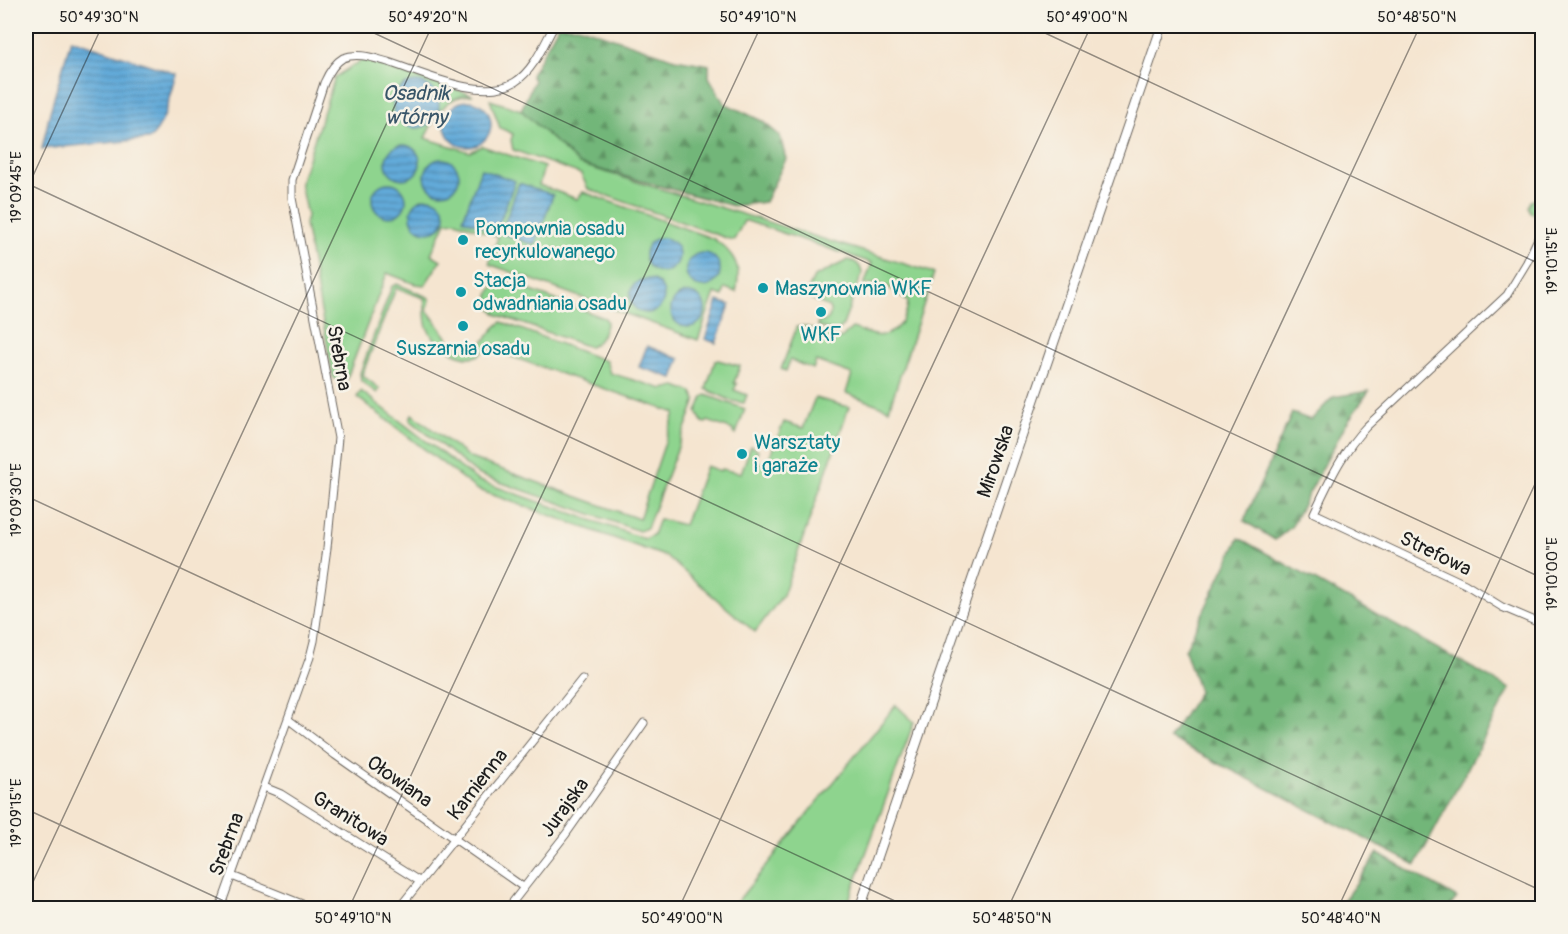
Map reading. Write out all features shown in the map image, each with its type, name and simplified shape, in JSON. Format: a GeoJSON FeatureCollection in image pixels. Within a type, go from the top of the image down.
{"type":"FeatureCollection","features":[{"type":"Feature","properties":{"kind":"street","name":"Srebrna"},"geometry":{"type":"LineString","coordinates":[[220,909],[289,720],[314,641],[329,528],[338,438],[292,198],[292,180],[324,83],[342,58],[366,55],[475,89],[502,88],[517,81],[526,73],[554,26]]}},
{"type":"Feature","properties":{"kind":"street","name":"Mirowska"},"geometry":{"type":"LineString","coordinates":[[860,909],[1162,26]]}},
{"type":"Feature","properties":{"kind":"street","name":"Strefowa"},"geometry":{"type":"LineString","coordinates":[[1542,230],[1527,262],[1507,295],[1366,427],[1352,443],[1339,461],[1314,513],[1465,584],[1494,603],[1542,624]]}},
{"type":"Feature","properties":{"kind":"street","name":"Kamienna"},"geometry":{"type":"LineString","coordinates":[[399,909],[419,880],[455,839],[582,679]]}},
{"type":"Feature","properties":{"kind":"street","name":"Ołowiana"},"geometry":{"type":"LineString","coordinates":[[289,720],[523,887]]}},
{"type":"Feature","properties":{"kind":"street","name":"Jurajska"},"geometry":{"type":"LineString","coordinates":[[508,909],[566,834],[644,723]]}},
{"type":"Feature","properties":{"kind":"street","name":"Granitowa"},"geometry":{"type":"LineString","coordinates":[[264,787],[281,794],[419,880]]}},
{"type":"Feature","properties":{"kind":"street"},"geometry":{"type":"LineString","coordinates":[[232,876],[312,909]]}},
{"type":"Feature","properties":{"kind":"green space"},"geometry":{"type":"Polygon","coordinates":[[[558,26],[578,26],[675,59],[709,65],[709,77],[724,103],[762,121],[780,136],[786,159],[765,202],[733,206],[579,164],[521,110],[534,81],[531,75],[558,26]]]}},
{"type":"Feature","properties":{"kind":"green space"},"geometry":{"type":"Polygon","coordinates":[[[363,59],[473,95],[455,98],[448,103],[438,114],[425,138],[470,152],[482,146],[544,167],[539,185],[577,199],[583,192],[714,239],[727,250],[735,261],[738,275],[736,292],[725,288],[723,296],[715,293],[698,340],[489,264],[498,237],[456,221],[446,222],[431,254],[441,260],[425,285],[415,284],[387,273],[344,386],[333,377],[305,224],[307,216],[300,183],[335,77],[363,59]]]}},
{"type":"Feature","properties":{"kind":"green space"},"geometry":{"type":"Polygon","coordinates":[[[490,100],[521,110],[579,164],[934,273],[889,409],[846,393],[852,374],[816,361],[813,369],[790,360],[786,371],[781,369],[797,327],[804,326],[840,339],[852,328],[882,335],[894,331],[902,321],[908,302],[884,285],[864,285],[872,263],[747,221],[744,221],[734,240],[729,239],[588,189],[581,174],[513,150],[511,140],[513,134],[500,128],[490,100]]]}},
{"type":"Feature","properties":{"kind":"green space"},"geometry":{"type":"Polygon","coordinates":[[[1538,198],[1542,200],[1542,216],[1531,213],[1528,207],[1531,201],[1538,198]]]}},
{"type":"Feature","properties":{"kind":"green space"},"geometry":{"type":"Polygon","coordinates":[[[848,260],[858,264],[862,274],[843,325],[838,331],[832,331],[818,326],[818,322],[828,318],[829,307],[805,296],[814,277],[848,260]]]}},
{"type":"Feature","properties":{"kind":"green space"},"geometry":{"type":"Polygon","coordinates":[[[504,281],[605,318],[607,322],[601,337],[589,347],[498,315],[491,308],[488,299],[497,282],[504,281]]]}},
{"type":"Feature","properties":{"kind":"green space"},"geometry":{"type":"Polygon","coordinates":[[[397,284],[428,297],[430,300],[427,310],[450,341],[448,344],[453,346],[456,344],[464,349],[475,350],[502,322],[606,361],[610,373],[663,389],[676,386],[692,392],[696,400],[647,528],[639,531],[477,474],[410,420],[412,414],[470,458],[639,519],[675,413],[486,348],[479,355],[472,357],[457,354],[442,345],[430,333],[426,324],[424,298],[396,288],[362,375],[380,389],[377,393],[361,381],[360,373],[392,286],[397,284]]]}},
{"type":"Feature","properties":{"kind":"green space"},"geometry":{"type":"Polygon","coordinates":[[[715,361],[740,366],[734,390],[747,395],[744,403],[732,401],[706,389],[715,361]]]}},
{"type":"Feature","properties":{"kind":"green space"},"geometry":{"type":"Polygon","coordinates":[[[361,391],[477,480],[645,539],[653,535],[659,519],[684,525],[706,466],[720,471],[721,469],[741,473],[751,446],[758,450],[754,460],[766,465],[784,422],[803,428],[815,398],[849,407],[783,595],[755,632],[667,557],[476,489],[357,397],[361,391]]]}},
{"type":"Feature","properties":{"kind":"green space"},"geometry":{"type":"Polygon","coordinates":[[[1369,391],[1346,424],[1291,527],[1275,540],[1244,521],[1292,413],[1311,420],[1333,397],[1369,391]]]}},
{"type":"Feature","properties":{"kind":"green space"},"geometry":{"type":"Polygon","coordinates":[[[706,395],[745,409],[736,434],[733,430],[708,421],[702,422],[697,412],[706,395]]]}},
{"type":"Feature","properties":{"kind":"green space"},"geometry":{"type":"Polygon","coordinates":[[[1239,538],[1510,689],[1416,865],[1169,738],[1199,692],[1185,650],[1239,538]]]}},
{"type":"Feature","properties":{"kind":"green space"},"geometry":{"type":"Polygon","coordinates":[[[896,705],[914,722],[846,908],[732,908],[896,705]]]}},
{"type":"Feature","properties":{"kind":"green space"},"geometry":{"type":"Polygon","coordinates":[[[1378,853],[1457,898],[1448,908],[1338,908],[1378,853]]]}},
{"type":"Feature","properties":{"kind":"water"},"geometry":{"type":"Polygon","coordinates":[[[71,39],[177,74],[163,118],[155,134],[149,139],[42,149],[71,39]]]}},
{"type":"Feature","properties":{"kind":"water","name":"Osadnik wtórny"},"geometry":{"type":"Polygon","coordinates":[[[416,82],[432,89],[439,105],[432,121],[416,128],[400,121],[393,105],[400,89],[416,82]]]}},
{"type":"Feature","properties":{"kind":"water","name":"Osadnik wtórny"},"geometry":{"type":"Polygon","coordinates":[[[468,101],[484,108],[491,124],[484,140],[468,147],[452,140],[445,124],[452,108],[468,101]]]}},
{"type":"Feature","properties":{"kind":"water","name":"Osadnik wtórny"},"geometry":{"type":"Polygon","coordinates":[[[403,145],[415,150],[420,162],[415,174],[403,179],[391,174],[386,162],[391,150],[403,145]]]}},
{"type":"Feature","properties":{"kind":"water","name":"Osadnik wtórny"},"geometry":{"type":"Polygon","coordinates":[[[442,159],[454,164],[459,176],[454,188],[442,193],[430,188],[425,176],[430,164],[442,159]]]}},
{"type":"Feature","properties":{"kind":"water"},"geometry":{"type":"Polygon","coordinates":[[[481,169],[515,181],[496,232],[463,219],[481,169]]]}},
{"type":"Feature","properties":{"kind":"water","name":"Osadnik wtórny"},"geometry":{"type":"Polygon","coordinates":[[[389,183],[401,188],[406,200],[401,212],[389,217],[377,212],[372,200],[377,188],[389,183]]]}},
{"type":"Feature","properties":{"kind":"water"},"geometry":{"type":"Polygon","coordinates":[[[519,183],[553,195],[535,245],[501,233],[519,183]]]}},
{"type":"Feature","properties":{"kind":"water"},"geometry":{"type":"Polygon","coordinates":[[[428,198],[440,203],[445,215],[440,227],[428,232],[416,227],[411,215],[416,203],[428,198]]]}},
{"type":"Feature","properties":{"kind":"water"},"geometry":{"type":"Polygon","coordinates":[[[662,238],[674,243],[679,255],[674,267],[662,272],[650,267],[645,255],[650,243],[662,238]]]}},
{"type":"Feature","properties":{"kind":"water"},"geometry":{"type":"Polygon","coordinates":[[[703,253],[715,258],[720,270],[715,282],[703,287],[691,282],[686,270],[691,258],[703,253]]]}},
{"type":"Feature","properties":{"kind":"water"},"geometry":{"type":"Polygon","coordinates":[[[647,279],[659,284],[664,296],[659,308],[647,313],[635,308],[630,296],[635,284],[647,279]]]}},
{"type":"Feature","properties":{"kind":"water"},"geometry":{"type":"Polygon","coordinates":[[[688,293],[700,298],[705,310],[700,322],[688,327],[676,322],[671,310],[676,298],[688,293]]]}},
{"type":"Feature","properties":{"kind":"water"},"geometry":{"type":"Polygon","coordinates":[[[718,301],[730,305],[716,343],[705,339],[718,301]]]}},
{"type":"Feature","properties":{"kind":"water"},"geometry":{"type":"Polygon","coordinates":[[[647,346],[680,359],[673,378],[639,367],[647,346]]]}},
{"type":"Feature","properties":{"kind":"place","name":"Pompownia osadu recyrkulowanego"},"geometry":{"type":"Point","coordinates":[463,240]}},
{"type":"Feature","properties":{"kind":"place","name":"Maszynownia WKF"},"geometry":{"type":"Point","coordinates":[763,288]}},
{"type":"Feature","properties":{"kind":"place","name":"Stacja odwadniania osadu"},"geometry":{"type":"Point","coordinates":[461,292]}},
{"type":"Feature","properties":{"kind":"place","name":"WKF"},"geometry":{"type":"Point","coordinates":[821,312]}},
{"type":"Feature","properties":{"kind":"place","name":"Suszarnia osadu"},"geometry":{"type":"Point","coordinates":[463,326]}},
{"type":"Feature","properties":{"kind":"place","name":"Warsztaty i garaże"},"geometry":{"type":"Point","coordinates":[742,454]}}]}
